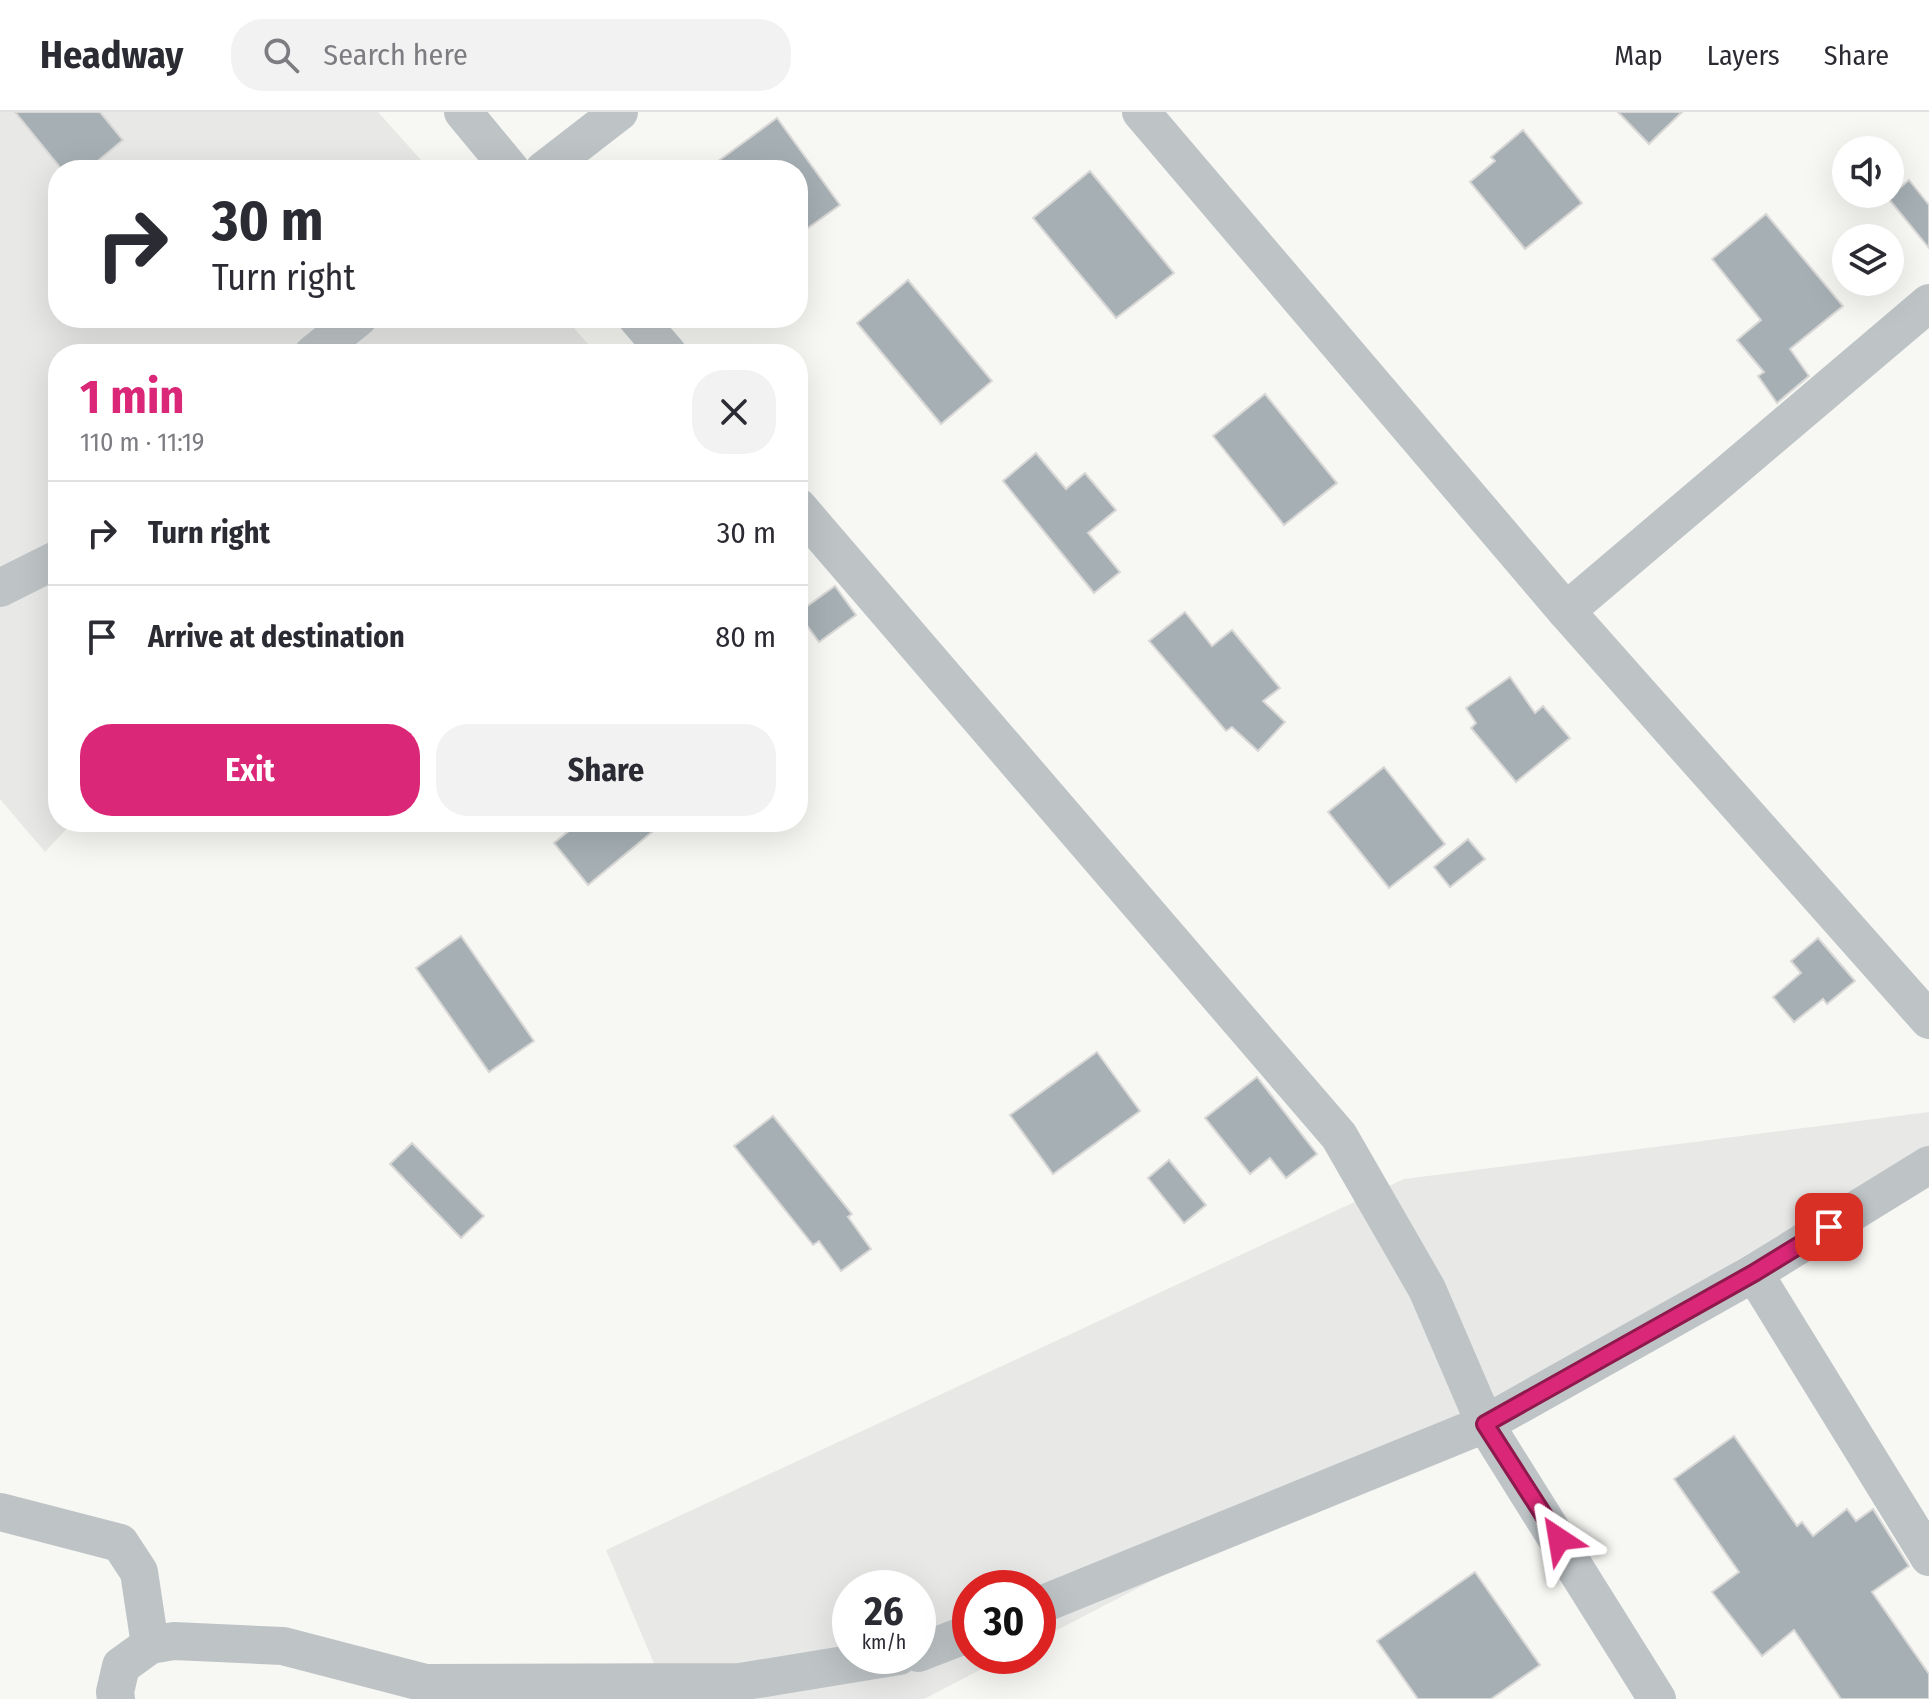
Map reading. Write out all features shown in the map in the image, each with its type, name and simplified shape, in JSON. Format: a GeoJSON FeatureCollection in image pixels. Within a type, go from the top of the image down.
{"type":"FeatureCollection","features":[{"type":"Feature","properties":{"kind":"street"},"geometry":{"type":"LineString","coordinates":[[463,112],[503,160]]}},
{"type":"Feature","properties":{"kind":"street"},"geometry":{"type":"LineString","coordinates":[[557,160],[619,112]]}},
{"type":"Feature","properties":{"kind":"street"},"geometry":{"type":"LineString","coordinates":[[1141,112],[1566,611],[1929,1020]]}},
{"type":"Feature","properties":{"kind":"street"},"geometry":{"type":"LineString","coordinates":[[1566,611],[1929,303]]}},
{"type":"Feature","properties":{"kind":"street"},"geometry":{"type":"LineString","coordinates":[[326,344],[346,328]]}},
{"type":"Feature","properties":{"kind":"street"},"geometry":{"type":"LineString","coordinates":[[646,328],[659,344]]}},
{"type":"Feature","properties":{"kind":"street"},"geometry":{"type":"LineString","coordinates":[[808,519],[1339,1136],[1427,1289],[1485,1424],[1657,1699]]}},
{"type":"Feature","properties":{"kind":"street"},"geometry":{"type":"LineString","coordinates":[[0,588],[48,564]]}},
{"type":"Feature","properties":{"kind":"street"},"geometry":{"type":"LineString","coordinates":[[1056,1599],[1485,1424],[1754,1273],[1929,1165]]}},
{"type":"Feature","properties":{"kind":"street"},"geometry":{"type":"LineString","coordinates":[[1754,1273],[1929,1557]]}},
{"type":"Feature","properties":{"kind":"street"},"geometry":{"type":"LineString","coordinates":[[0,1512],[120,1543],[139,1572],[150,1645]]}},
{"type":"Feature","properties":{"kind":"street"},"geometry":{"type":"LineString","coordinates":[[116,1699],[121,1666],[150,1645],[174,1641],[283,1646],[425,1683],[740,1682],[832,1667]]}},
{"type":"Feature","properties":{"kind":"shaded area"},"geometry":{"type":"Polygon","coordinates":[[[0,112],[378,112],[421,160],[48,160],[48,328],[574,328],[588,344],[48,344],[48,832],[64,832],[45,852],[0,799],[0,112]]]}},
{"type":"Feature","properties":{"kind":"shaded area"},"geometry":{"type":"Polygon","coordinates":[[[1929,1112],[1929,1165],[1346,1480],[1056,1631],[1056,1570],[952,1570],[952,1674],[972,1674],[924,1699],[669,1699],[606,1550],[1404,1179],[1929,1112]]]}},
{"type":"Feature","properties":{"kind":"building"},"geometry":{"type":"Polygon","coordinates":[[[15,112],[100,112],[123,140],[99,160],[54,160],[15,112]]]}},
{"type":"Feature","properties":{"kind":"building"},"geometry":{"type":"Polygon","coordinates":[[[1618,112],[1682,112],[1649,144],[1618,112]]]}},
{"type":"Feature","properties":{"kind":"building"},"geometry":{"type":"Polygon","coordinates":[[[777,118],[807,160],[720,160],[777,118]]]}},
{"type":"Feature","properties":{"kind":"building"},"geometry":{"type":"Polygon","coordinates":[[[1523,130],[1582,203],[1525,249],[1470,182],[1495,161],[1491,157],[1523,130]]]}},
{"type":"Feature","properties":{"kind":"building"},"geometry":{"type":"Polygon","coordinates":[[[808,161],[840,205],[808,228],[808,161]]]}},
{"type":"Feature","properties":{"kind":"building"},"geometry":{"type":"Polygon","coordinates":[[[1090,171],[1174,273],[1116,318],[1033,218],[1090,171]]]}},
{"type":"Feature","properties":{"kind":"building"},"geometry":{"type":"Polygon","coordinates":[[[1909,180],[1929,205],[1929,248],[1896,208],[1904,208],[1904,184],[1909,180]]]}},
{"type":"Feature","properties":{"kind":"building"},"geometry":{"type":"Polygon","coordinates":[[[1766,214],[1843,306],[1790,349],[1809,376],[1777,403],[1758,376],[1764,372],[1737,340],[1761,320],[1712,259],[1766,214]]]}},
{"type":"Feature","properties":{"kind":"building"},"geometry":{"type":"Polygon","coordinates":[[[908,280],[992,381],[941,424],[857,323],[908,280]]]}},
{"type":"Feature","properties":{"kind":"building"},"geometry":{"type":"Polygon","coordinates":[[[1265,394],[1337,483],[1284,525],[1213,436],[1265,394]]]}},
{"type":"Feature","properties":{"kind":"building"},"geometry":{"type":"Polygon","coordinates":[[[1036,453],[1066,489],[1085,473],[1116,510],[1088,533],[1120,572],[1094,593],[1003,481],[1036,453]]]}},
{"type":"Feature","properties":{"kind":"building"},"geometry":{"type":"Polygon","coordinates":[[[835,586],[856,615],[819,642],[808,627],[808,606],[835,586]]]}},
{"type":"Feature","properties":{"kind":"building"},"geometry":{"type":"Polygon","coordinates":[[[1185,612],[1212,646],[1232,630],[1280,688],[1263,701],[1285,722],[1258,751],[1232,727],[1226,731],[1149,641],[1185,612]]]}},
{"type":"Feature","properties":{"kind":"building"},"geometry":{"type":"Polygon","coordinates":[[[1510,677],[1535,713],[1543,706],[1570,738],[1516,782],[1471,728],[1476,723],[1466,708],[1510,677]]]}},
{"type":"Feature","properties":{"kind":"building"},"geometry":{"type":"Polygon","coordinates":[[[1384,767],[1445,844],[1389,888],[1328,812],[1384,767]]]}},
{"type":"Feature","properties":{"kind":"building"},"geometry":{"type":"Polygon","coordinates":[[[568,832],[652,832],[588,885],[554,843],[568,832]]]}},
{"type":"Feature","properties":{"kind":"building"},"geometry":{"type":"Polygon","coordinates":[[[1468,839],[1485,859],[1450,887],[1434,867],[1468,839]]]}},
{"type":"Feature","properties":{"kind":"building"},"geometry":{"type":"Polygon","coordinates":[[[461,936],[534,1041],[489,1072],[416,968],[461,936]]]}},
{"type":"Feature","properties":{"kind":"building"},"geometry":{"type":"Polygon","coordinates":[[[1818,938],[1855,981],[1827,1004],[1823,999],[1794,1022],[1773,997],[1801,973],[1791,961],[1818,938]]]}},
{"type":"Feature","properties":{"kind":"building"},"geometry":{"type":"Polygon","coordinates":[[[1097,1052],[1140,1111],[1053,1174],[1010,1115],[1097,1052]]]}},
{"type":"Feature","properties":{"kind":"building"},"geometry":{"type":"Polygon","coordinates":[[[1257,1077],[1317,1154],[1286,1178],[1270,1158],[1250,1174],[1205,1118],[1257,1077]]]}},
{"type":"Feature","properties":{"kind":"building"},"geometry":{"type":"Polygon","coordinates":[[[773,1116],[852,1214],[848,1217],[871,1249],[841,1271],[819,1241],[813,1245],[734,1146],[773,1116]]]}},
{"type":"Feature","properties":{"kind":"building"},"geometry":{"type":"Polygon","coordinates":[[[412,1143],[484,1216],[461,1238],[390,1164],[412,1143]]]}},
{"type":"Feature","properties":{"kind":"building"},"geometry":{"type":"Polygon","coordinates":[[[1169,1160],[1206,1205],[1184,1223],[1148,1178],[1169,1160]]]}},
{"type":"Feature","properties":{"kind":"building"},"geometry":{"type":"Polygon","coordinates":[[[1734,1436],[1797,1526],[1802,1522],[1813,1536],[1847,1509],[1856,1521],[1873,1509],[1909,1566],[1872,1592],[1929,1674],[1929,1699],[1841,1699],[1794,1630],[1762,1656],[1712,1592],[1739,1572],[1674,1479],[1734,1436]]]}},
{"type":"Feature","properties":{"kind":"building"},"geometry":{"type":"Polygon","coordinates":[[[1475,1572],[1540,1665],[1491,1699],[1418,1699],[1377,1641],[1475,1572]]]}},
{"type":"Feature","properties":{"kind":"route"},"geometry":{"type":"LineString","coordinates":[[1559,1539],[1485,1424],[1754,1273],[1829,1227]]}}]}
